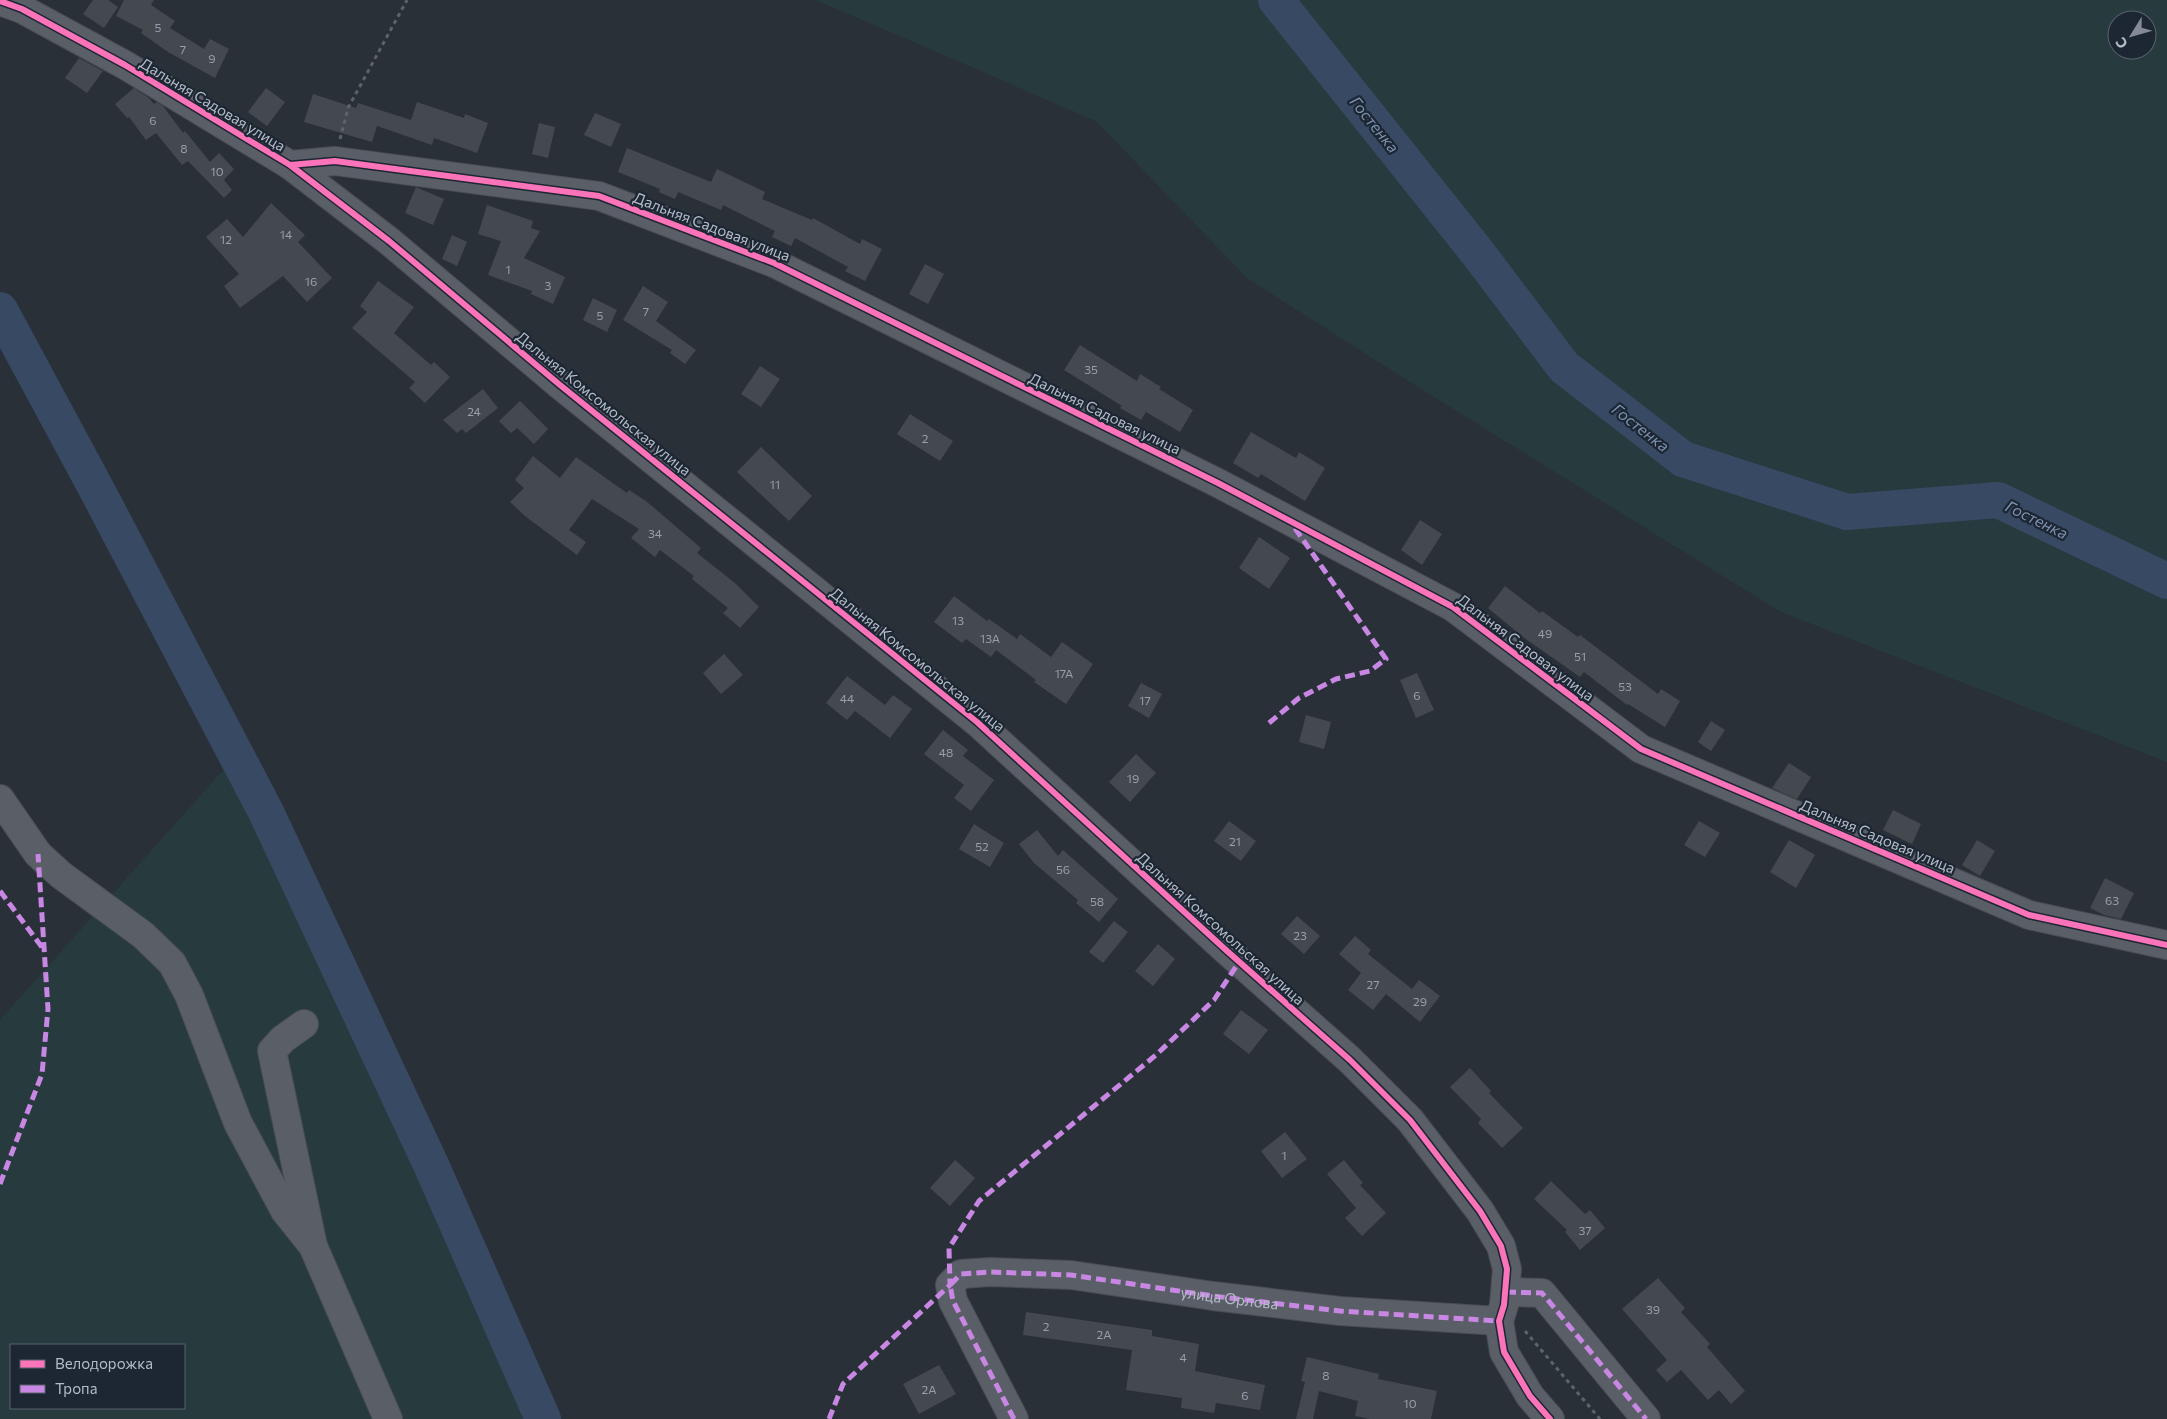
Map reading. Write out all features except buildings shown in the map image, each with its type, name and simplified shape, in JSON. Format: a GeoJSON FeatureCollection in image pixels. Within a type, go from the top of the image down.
{"type":"FeatureCollection","features":[{"type":"Feature","properties":{"kind":"street","name":"Дальняя Садовая улица"},"geometry":{"type":"LineString","coordinates":[[0,1],[22,9],[125,65],[290,165],[335,161],[599,196],[774,263],[1209,479],[1453,607],[1641,749],[2029,915],[2167,945]]}},
{"type":"Feature","properties":{"kind":"street","name":"Дальняя Комсомольская улица"},"geometry":{"type":"LineString","coordinates":[[290,165],[389,241],[560,385],[977,722],[1227,951],[1350,1060],[1410,1120],[1480,1211],[1501,1246],[1507,1269],[1503,1306]]}},
{"type":"Feature","properties":{"kind":"street"},"geometry":{"type":"LineString","coordinates":[[0,799],[38,854],[62,875],[143,935],[172,963],[189,995],[238,1123],[285,1212],[313,1246]]}},
{"type":"Feature","properties":{"kind":"street"},"geometry":{"type":"LineString","coordinates":[[304,1024],[282,1039],[272,1051],[313,1246],[388,1419]]}},
{"type":"Feature","properties":{"kind":"street","name":"улица Орлова"},"geometry":{"type":"LineString","coordinates":[[1014,1419],[953,1301],[950,1285],[961,1274],[990,1272],[1071,1275],[1214,1296],[1340,1311],[1503,1306]]}},
{"type":"Feature","properties":{"kind":"street"},"geometry":{"type":"LineString","coordinates":[[1550,1419],[1530,1396],[1504,1352],[1503,1306],[1542,1293],[1646,1419]]}},
{"type":"Feature","properties":{"kind":"path"},"geometry":{"type":"LineString","coordinates":[[335,161],[348,108],[407,0]]}},
{"type":"Feature","properties":{"kind":"path"},"geometry":{"type":"LineString","coordinates":[[1503,1306],[1600,1419]]}},
{"type":"Feature","properties":{"kind":"green space"},"geometry":{"type":"Polygon","coordinates":[[[816,0],[2167,0],[2167,762],[1781,612],[1418,387],[1247,278],[1096,121],[816,0]]]}},
{"type":"Feature","properties":{"kind":"green space"},"geometry":{"type":"Polygon","coordinates":[[[233,759],[545,1419],[0,1419],[0,1020],[233,759]]]}},
{"type":"Feature","properties":{"kind":"waterway","name":"Гостенка"},"geometry":{"type":"LineString","coordinates":[[1276,0],[1477,252],[1564,367],[1683,459],[1847,512],[1998,500],[2167,581]]}},
{"type":"Feature","properties":{"kind":"waterway"},"geometry":{"type":"LineString","coordinates":[[0,310],[266,812],[432,1167],[543,1419]]}},
{"type":"Feature","properties":{"kind":"marked path"},"geometry":{"type":"LineString","coordinates":[[1269,723],[1299,698],[1336,679],[1370,671],[1386,659],[1292,524]]}},
{"type":"Feature","properties":{"kind":"marked path"},"geometry":{"type":"LineString","coordinates":[[0,1184],[42,1074],[48,1009],[38,854]]}},
{"type":"Feature","properties":{"kind":"marked path"},"geometry":{"type":"LineString","coordinates":[[0,891],[44,950]]}},
{"type":"Feature","properties":{"kind":"marked path"},"geometry":{"type":"LineString","coordinates":[[829,1419],[843,1384],[950,1285],[949,1248],[979,1201],[1156,1055],[1214,1000],[1239,962]]}},
{"type":"Feature","properties":{"kind":"marked path"},"geometry":{"type":"LineString","coordinates":[[1014,1419],[953,1301],[950,1285],[961,1274],[990,1272],[1071,1275],[1213,1296],[1340,1311],[1499,1321]]}},
{"type":"Feature","properties":{"kind":"marked path"},"geometry":{"type":"LineString","coordinates":[[1506,1292],[1542,1293],[1646,1419]]}},
{"type":"Feature","properties":{"kind":"cycle path"},"geometry":{"type":"LineString","coordinates":[[0,1],[22,9],[125,65],[290,165],[389,241],[560,385],[977,722],[1227,951],[1350,1060],[1410,1120],[1480,1211],[1501,1246],[1507,1269],[1504,1305],[1499,1321],[1504,1352],[1530,1396],[1550,1419]]}},
{"type":"Feature","properties":{"kind":"cycle path"},"geometry":{"type":"LineString","coordinates":[[290,165],[335,161],[599,196],[774,263],[1218,483],[1453,607],[1641,749],[2029,915],[2167,945]]}}]}
